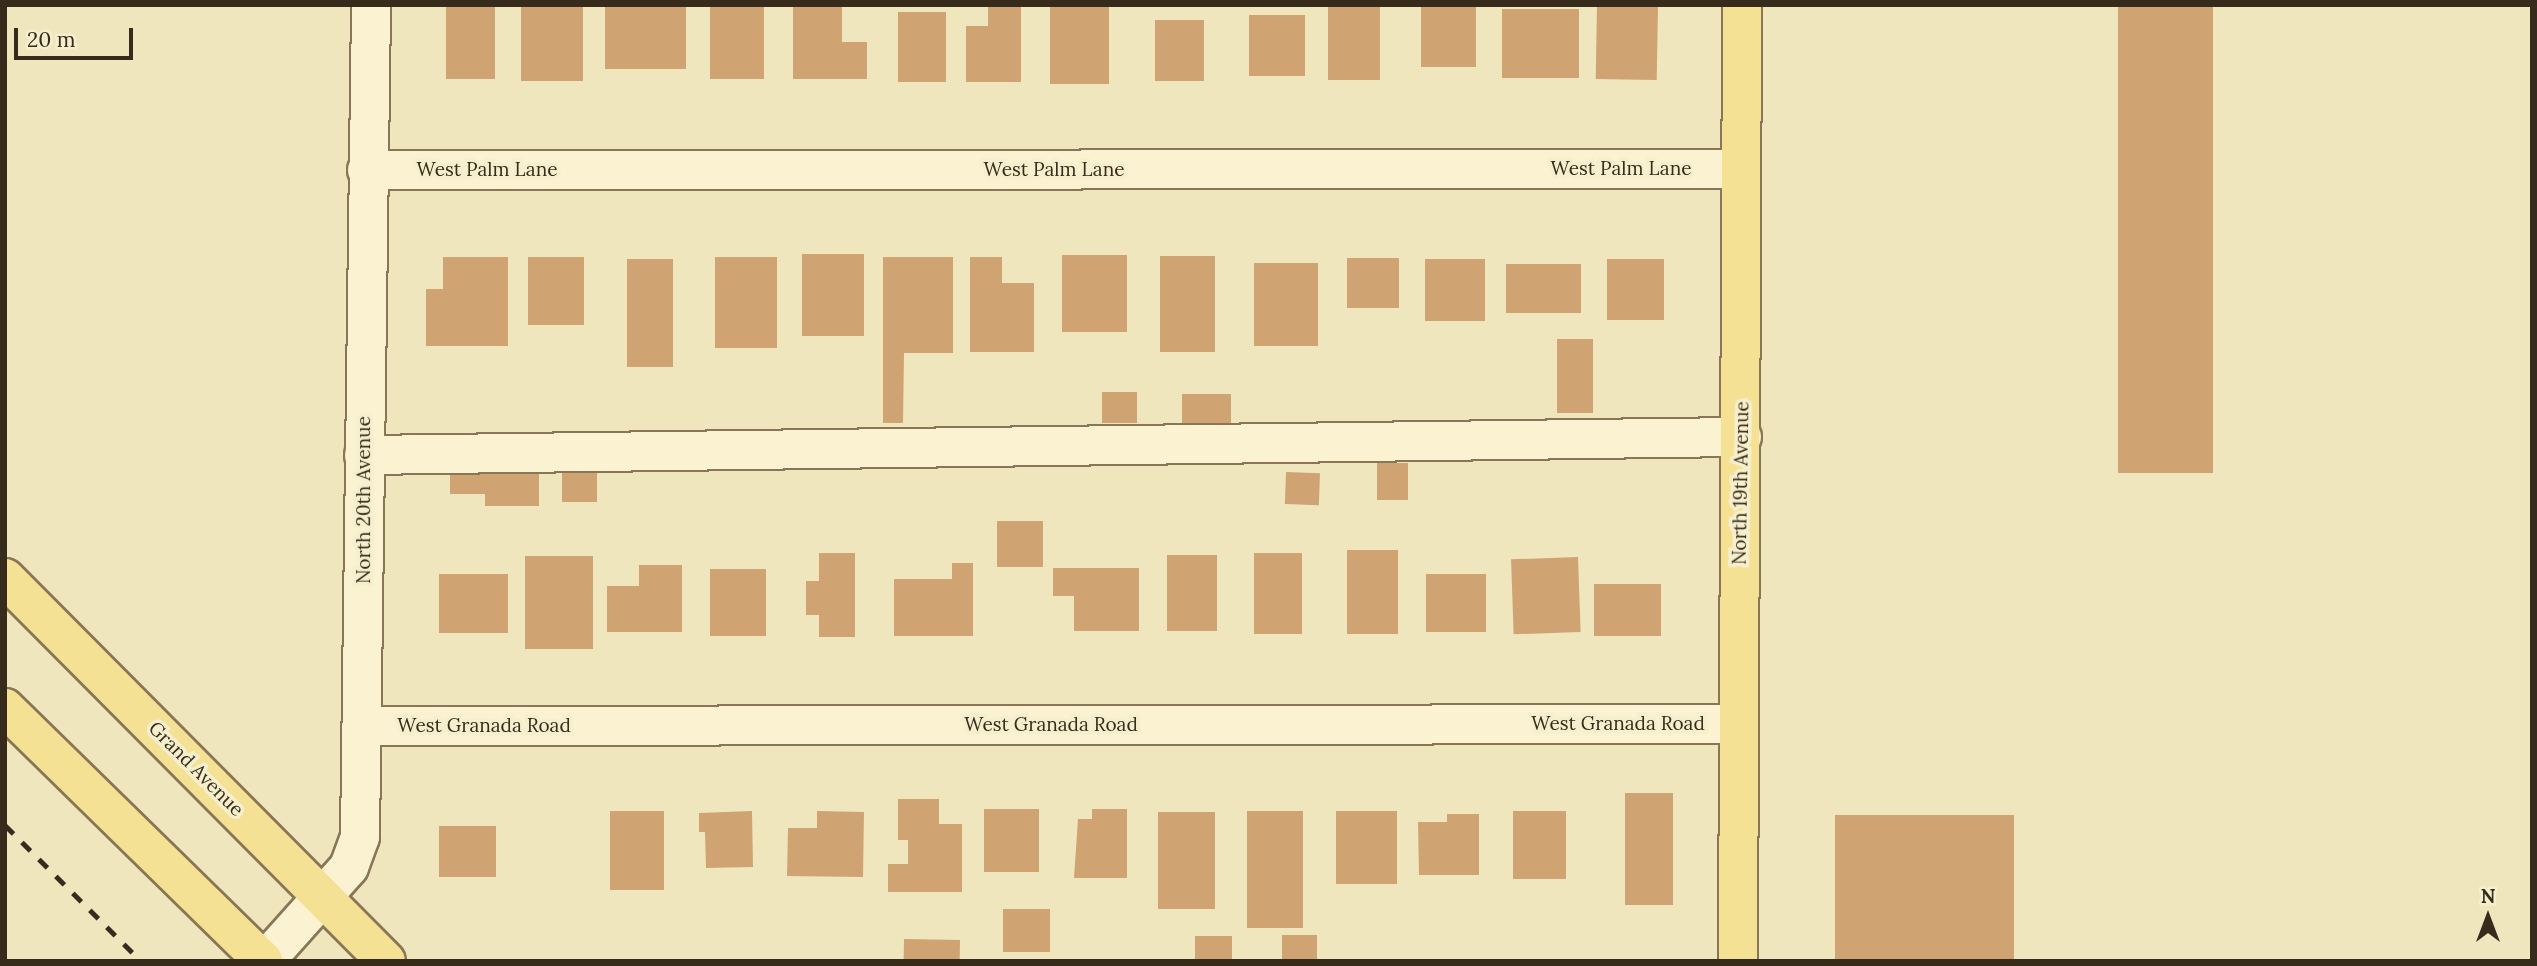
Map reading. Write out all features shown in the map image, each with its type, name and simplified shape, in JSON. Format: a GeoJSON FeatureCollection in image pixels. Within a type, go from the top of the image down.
{"type":"FeatureCollection","features":[{"type":"Feature","properties":{"kind":"main road","name":"North 19th Avenue"},"geometry":{"type":"LineString","coordinates":[[1738,961],[1742,5]]}},
{"type":"Feature","properties":{"kind":"main road","name":"Grand Avenue"},"geometry":{"type":"LineString","coordinates":[[5,578],[386,961]]}},
{"type":"Feature","properties":{"kind":"main road"},"geometry":{"type":"LineString","coordinates":[[5,708],[264,961]]}},
{"type":"Feature","properties":{"kind":"street","name":"North 20th Avenue"},"geometry":{"type":"LineString","coordinates":[[264,961],[349,867],[359,837],[363,726],[367,170],[371,5]]}},
{"type":"Feature","properties":{"kind":"street","name":"West Palm Lane"},"geometry":{"type":"LineString","coordinates":[[367,170],[1741,169]]}},
{"type":"Feature","properties":{"kind":"street"},"geometry":{"type":"LineString","coordinates":[[364,455],[1742,437]]}},
{"type":"Feature","properties":{"kind":"street","name":"West Granada Road"},"geometry":{"type":"LineString","coordinates":[[363,726],[1738,724]]}},
{"type":"Feature","properties":{"kind":"building"},"geometry":{"type":"Polygon","coordinates":[[[446,5],[495,5],[495,79],[446,79],[446,5]]]}},
{"type":"Feature","properties":{"kind":"building"},"geometry":{"type":"Polygon","coordinates":[[[521,5],[583,5],[583,81],[521,81],[521,5]]]}},
{"type":"Feature","properties":{"kind":"building"},"geometry":{"type":"Polygon","coordinates":[[[605,5],[686,5],[686,69],[605,69],[605,5]]]}},
{"type":"Feature","properties":{"kind":"building"},"geometry":{"type":"Polygon","coordinates":[[[710,5],[764,5],[764,79],[710,79],[710,5]]]}},
{"type":"Feature","properties":{"kind":"building"},"geometry":{"type":"Polygon","coordinates":[[[793,5],[842,5],[842,42],[867,42],[867,79],[793,79],[793,5]]]}},
{"type":"Feature","properties":{"kind":"building"},"geometry":{"type":"Polygon","coordinates":[[[988,5],[1021,5],[1021,82],[966,82],[966,26],[988,26],[988,5]]]}},
{"type":"Feature","properties":{"kind":"building"},"geometry":{"type":"Polygon","coordinates":[[[1050,5],[1109,5],[1109,84],[1050,84],[1050,5]]]}},
{"type":"Feature","properties":{"kind":"building"},"geometry":{"type":"Polygon","coordinates":[[[1328,5],[1380,5],[1380,80],[1328,80],[1328,5]]]}},
{"type":"Feature","properties":{"kind":"building"},"geometry":{"type":"Polygon","coordinates":[[[1597,5],[1658,6],[1657,80],[1596,79],[1597,5]]]}},
{"type":"Feature","properties":{"kind":"building"},"geometry":{"type":"Polygon","coordinates":[[[2118,5],[2213,5],[2213,473],[2118,473],[2118,5]]]}},
{"type":"Feature","properties":{"kind":"building"},"geometry":{"type":"Polygon","coordinates":[[[1421,7],[1476,7],[1476,67],[1421,67],[1421,7]]]}},
{"type":"Feature","properties":{"kind":"building"},"geometry":{"type":"Polygon","coordinates":[[[1502,9],[1579,9],[1579,78],[1502,78],[1502,9]]]}},
{"type":"Feature","properties":{"kind":"building"},"geometry":{"type":"Polygon","coordinates":[[[898,12],[946,12],[946,82],[898,82],[898,12]]]}},
{"type":"Feature","properties":{"kind":"building"},"geometry":{"type":"Polygon","coordinates":[[[1249,15],[1305,15],[1305,76],[1249,76],[1249,15]]]}},
{"type":"Feature","properties":{"kind":"building"},"geometry":{"type":"Polygon","coordinates":[[[1155,20],[1204,20],[1204,81],[1155,81],[1155,20]]]}},
{"type":"Feature","properties":{"kind":"building"},"geometry":{"type":"Polygon","coordinates":[[[802,254],[864,254],[864,336],[802,336],[802,254]]]}},
{"type":"Feature","properties":{"kind":"building"},"geometry":{"type":"Polygon","coordinates":[[[1062,255],[1127,255],[1127,332],[1062,332],[1062,255]]]}},
{"type":"Feature","properties":{"kind":"building"},"geometry":{"type":"Polygon","coordinates":[[[1160,256],[1215,256],[1215,352],[1160,352],[1160,256]]]}},
{"type":"Feature","properties":{"kind":"building"},"geometry":{"type":"Polygon","coordinates":[[[443,257],[508,257],[508,346],[426,346],[426,289],[443,289],[443,257]]]}},
{"type":"Feature","properties":{"kind":"building"},"geometry":{"type":"Polygon","coordinates":[[[528,257],[584,257],[584,325],[528,325],[528,257]]]}},
{"type":"Feature","properties":{"kind":"building"},"geometry":{"type":"Polygon","coordinates":[[[715,257],[777,257],[777,348],[715,348],[715,257]]]}},
{"type":"Feature","properties":{"kind":"building"},"geometry":{"type":"Polygon","coordinates":[[[883,257],[953,257],[953,353],[904,353],[903,423],[883,423],[883,257]]]}},
{"type":"Feature","properties":{"kind":"building"},"geometry":{"type":"Polygon","coordinates":[[[970,257],[1002,257],[1002,283],[1034,283],[1034,352],[970,352],[970,257]]]}},
{"type":"Feature","properties":{"kind":"building"},"geometry":{"type":"Polygon","coordinates":[[[1347,258],[1399,258],[1399,308],[1347,308],[1347,258]]]}},
{"type":"Feature","properties":{"kind":"building"},"geometry":{"type":"Polygon","coordinates":[[[627,259],[673,259],[673,367],[627,367],[627,259]]]}},
{"type":"Feature","properties":{"kind":"building"},"geometry":{"type":"Polygon","coordinates":[[[1425,259],[1485,259],[1485,321],[1425,321],[1425,259]]]}},
{"type":"Feature","properties":{"kind":"building"},"geometry":{"type":"Polygon","coordinates":[[[1607,259],[1664,259],[1664,320],[1607,320],[1607,259]]]}},
{"type":"Feature","properties":{"kind":"building"},"geometry":{"type":"Polygon","coordinates":[[[1254,263],[1318,263],[1318,346],[1254,346],[1254,263]]]}},
{"type":"Feature","properties":{"kind":"building"},"geometry":{"type":"Polygon","coordinates":[[[1506,264],[1581,264],[1581,313],[1506,313],[1506,264]]]}},
{"type":"Feature","properties":{"kind":"building"},"geometry":{"type":"Polygon","coordinates":[[[1557,339],[1593,339],[1593,413],[1557,413],[1557,339]]]}},
{"type":"Feature","properties":{"kind":"building"},"geometry":{"type":"Polygon","coordinates":[[[1102,392],[1137,392],[1137,423],[1102,423],[1102,392]]]}},
{"type":"Feature","properties":{"kind":"building"},"geometry":{"type":"Polygon","coordinates":[[[1182,394],[1231,394],[1231,426],[1182,426],[1182,394]]]}},
{"type":"Feature","properties":{"kind":"building"},"geometry":{"type":"Polygon","coordinates":[[[562,459],[597,459],[597,502],[562,502],[562,459]]]}},
{"type":"Feature","properties":{"kind":"building"},"geometry":{"type":"Polygon","coordinates":[[[450,462],[539,462],[539,506],[485,506],[485,494],[450,494],[450,462]]]}},
{"type":"Feature","properties":{"kind":"building"},"geometry":{"type":"Polygon","coordinates":[[[1377,463],[1408,463],[1408,500],[1377,500],[1377,463]]]}},
{"type":"Feature","properties":{"kind":"building"},"geometry":{"type":"Polygon","coordinates":[[[1286,472],[1320,473],[1319,505],[1285,504],[1286,472]]]}},
{"type":"Feature","properties":{"kind":"building"},"geometry":{"type":"Polygon","coordinates":[[[997,521],[1043,521],[1043,567],[997,567],[997,521]]]}},
{"type":"Feature","properties":{"kind":"building"},"geometry":{"type":"Polygon","coordinates":[[[1347,550],[1398,550],[1398,634],[1347,634],[1347,550]]]}},
{"type":"Feature","properties":{"kind":"building"},"geometry":{"type":"Polygon","coordinates":[[[819,553],[855,553],[855,637],[819,637],[819,615],[806,615],[806,581],[819,581],[819,553]]]}},
{"type":"Feature","properties":{"kind":"building"},"geometry":{"type":"Polygon","coordinates":[[[1254,553],[1302,553],[1302,634],[1254,634],[1254,553]]]}},
{"type":"Feature","properties":{"kind":"building"},"geometry":{"type":"Polygon","coordinates":[[[1167,555],[1217,555],[1217,631],[1167,631],[1167,555]]]}},
{"type":"Feature","properties":{"kind":"building"},"geometry":{"type":"Polygon","coordinates":[[[525,556],[593,556],[593,649],[525,649],[525,556]]]}},
{"type":"Feature","properties":{"kind":"building"},"geometry":{"type":"Polygon","coordinates":[[[1578,557],[1581,632],[1514,634],[1511,559],[1578,557]]]}},
{"type":"Feature","properties":{"kind":"building"},"geometry":{"type":"Polygon","coordinates":[[[952,563],[973,563],[973,636],[894,636],[894,579],[952,579],[952,563]]]}},
{"type":"Feature","properties":{"kind":"building"},"geometry":{"type":"Polygon","coordinates":[[[639,565],[682,565],[682,632],[607,632],[607,586],[639,586],[639,565]]]}},
{"type":"Feature","properties":{"kind":"building"},"geometry":{"type":"Polygon","coordinates":[[[1053,568],[1139,568],[1139,631],[1074,631],[1074,596],[1053,596],[1053,568]]]}},
{"type":"Feature","properties":{"kind":"building"},"geometry":{"type":"Polygon","coordinates":[[[710,569],[766,569],[766,636],[710,636],[710,569]]]}},
{"type":"Feature","properties":{"kind":"building"},"geometry":{"type":"Polygon","coordinates":[[[439,574],[508,574],[508,633],[439,633],[439,574]]]}},
{"type":"Feature","properties":{"kind":"building"},"geometry":{"type":"Polygon","coordinates":[[[1426,574],[1486,574],[1486,632],[1426,632],[1426,574]]]}},
{"type":"Feature","properties":{"kind":"building"},"geometry":{"type":"Polygon","coordinates":[[[1594,584],[1661,584],[1661,636],[1594,636],[1594,584]]]}},
{"type":"Feature","properties":{"kind":"building"},"geometry":{"type":"Polygon","coordinates":[[[1625,793],[1673,793],[1673,905],[1625,905],[1625,793]]]}},
{"type":"Feature","properties":{"kind":"building"},"geometry":{"type":"Polygon","coordinates":[[[898,799],[939,799],[939,824],[962,824],[962,892],[888,892],[888,864],[908,864],[908,840],[898,840],[898,799]]]}},
{"type":"Feature","properties":{"kind":"building"},"geometry":{"type":"Polygon","coordinates":[[[984,809],[1039,809],[1039,872],[984,872],[984,809]]]}},
{"type":"Feature","properties":{"kind":"building"},"geometry":{"type":"Polygon","coordinates":[[[1092,809],[1127,809],[1127,878],[1074,878],[1078,819],[1092,819],[1092,809]]]}},
{"type":"Feature","properties":{"kind":"building"},"geometry":{"type":"Polygon","coordinates":[[[610,811],[664,811],[664,890],[610,890],[610,811]]]}},
{"type":"Feature","properties":{"kind":"building"},"geometry":{"type":"Polygon","coordinates":[[[752,811],[753,867],[706,868],[705,832],[699,832],[699,813],[752,811]]]}},
{"type":"Feature","properties":{"kind":"building"},"geometry":{"type":"Polygon","coordinates":[[[817,811],[864,812],[863,877],[787,876],[788,828],[817,828],[817,811]]]}},
{"type":"Feature","properties":{"kind":"building"},"geometry":{"type":"Polygon","coordinates":[[[1247,811],[1303,811],[1303,928],[1247,928],[1247,811]]]}},
{"type":"Feature","properties":{"kind":"building"},"geometry":{"type":"Polygon","coordinates":[[[1336,811],[1397,811],[1397,884],[1336,884],[1336,811]]]}},
{"type":"Feature","properties":{"kind":"building"},"geometry":{"type":"Polygon","coordinates":[[[1513,811],[1566,811],[1566,879],[1513,879],[1513,811]]]}},
{"type":"Feature","properties":{"kind":"building"},"geometry":{"type":"Polygon","coordinates":[[[1158,812],[1215,812],[1215,909],[1158,909],[1158,812]]]}},
{"type":"Feature","properties":{"kind":"building"},"geometry":{"type":"Polygon","coordinates":[[[1447,814],[1479,814],[1479,875],[1419,875],[1418,822],[1447,822],[1447,814]]]}},
{"type":"Feature","properties":{"kind":"building"},"geometry":{"type":"Polygon","coordinates":[[[1835,815],[2014,815],[2014,961],[1835,961],[1835,815]]]}},
{"type":"Feature","properties":{"kind":"building"},"geometry":{"type":"Polygon","coordinates":[[[439,826],[496,826],[496,877],[439,877],[439,826]]]}},
{"type":"Feature","properties":{"kind":"building"},"geometry":{"type":"Polygon","coordinates":[[[1003,909],[1050,909],[1050,952],[1003,952],[1003,909]]]}},
{"type":"Feature","properties":{"kind":"building"},"geometry":{"type":"Polygon","coordinates":[[[1282,935],[1317,935],[1317,961],[1282,961],[1282,935]]]}},
{"type":"Feature","properties":{"kind":"building"},"geometry":{"type":"Polygon","coordinates":[[[1195,936],[1232,936],[1232,961],[1195,961],[1195,936]]]}},
{"type":"Feature","properties":{"kind":"building"},"geometry":{"type":"Polygon","coordinates":[[[904,939],[960,940],[960,961],[904,961],[904,939]]]}},
{"type":"Feature","properties":{"kind":"railway"},"geometry":{"type":"LineString","coordinates":[[5,825],[141,961]]}}]}
